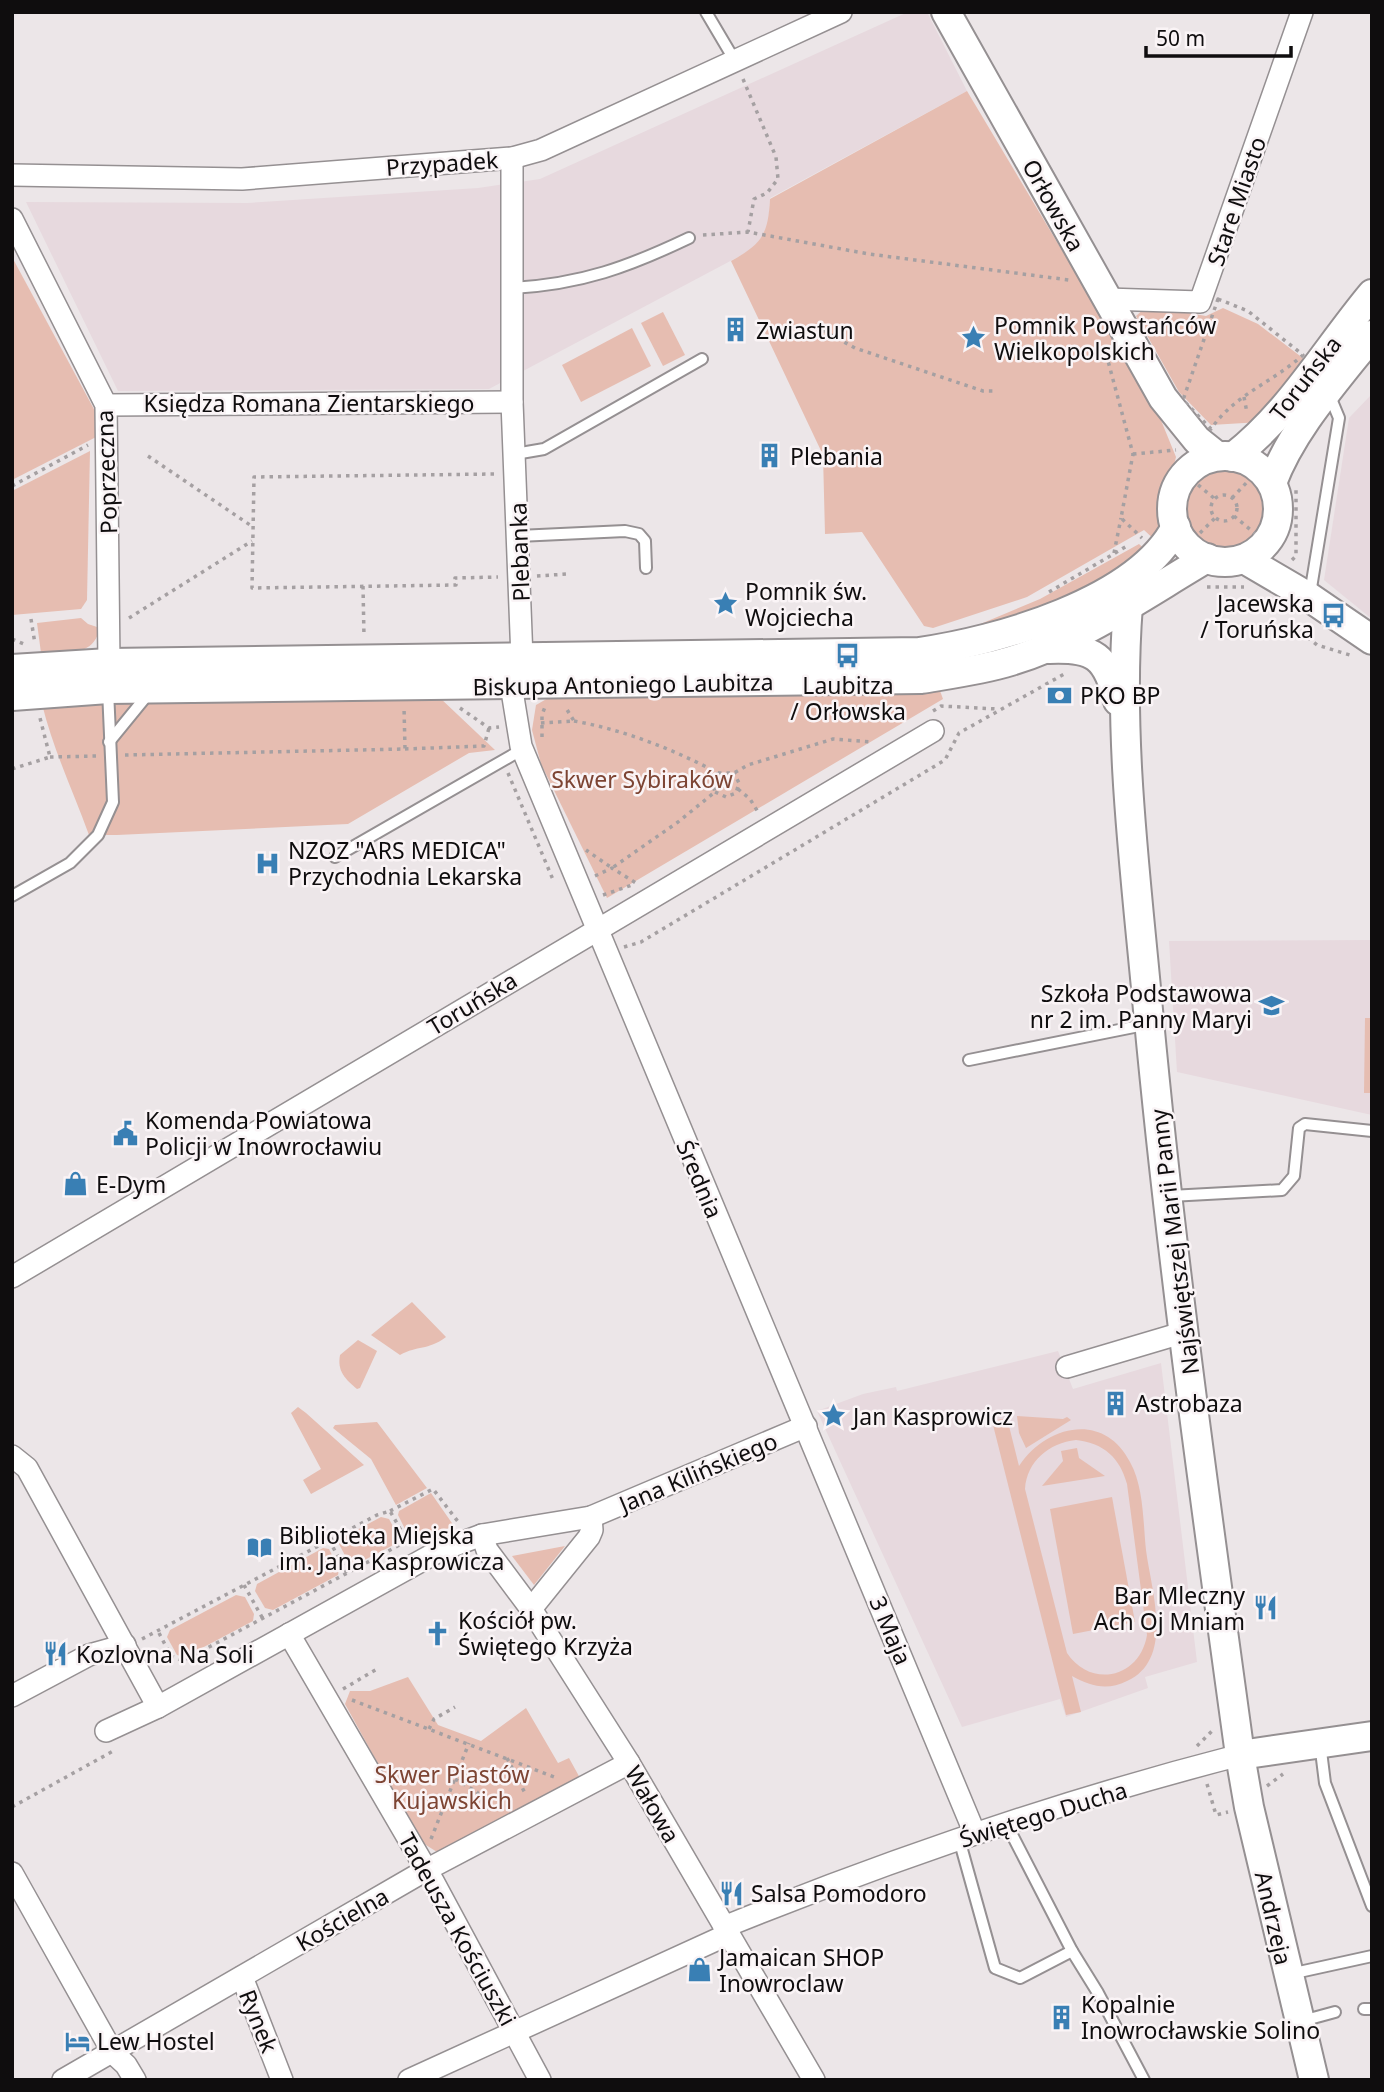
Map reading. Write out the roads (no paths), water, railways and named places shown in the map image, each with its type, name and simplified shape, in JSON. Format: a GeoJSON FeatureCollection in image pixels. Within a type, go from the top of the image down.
{"type":"FeatureCollection","features":[{"type":"Feature","properties":{"kind":"main road","name":"Orłowska"},"geometry":{"type":"LineString","coordinates":[[946,12],[1163,398],[1196,440],[1266,476]]}},
{"type":"Feature","properties":{"kind":"main road","name":"Toruńska"},"geometry":{"type":"LineString","coordinates":[[1185,474],[1200,463],[1225,456],[1259,435],[1289,401],[1372,294]]}},
{"type":"Feature","properties":{"kind":"main road","name":"Toruńska"},"geometry":{"type":"LineString","coordinates":[[1266,476],[1284,456],[1328,391],[1372,335]]}},
{"type":"Feature","properties":{"kind":"main road","name":"Orłowska"},"geometry":{"type":"LineString","coordinates":[[1163,398],[1185,474]]}},
{"type":"Feature","properties":{"kind":"main road"},"geometry":{"type":"LineString","coordinates":[[1185,474],[1175,494],[1190,543],[1231,562],[1260,546],[1278,519],[1278,500],[1266,476]]}},
{"type":"Feature","properties":{"kind":"main road","name":"Biskupa Antoniego Laubitza"},"geometry":{"type":"LineString","coordinates":[[12,668],[109,676],[153,688],[514,686],[921,678],[967,671],[1042,650],[1128,605],[1190,543]]}},
{"type":"Feature","properties":{"kind":"main road","name":"Biskupa Antoniego Laubitza"},"geometry":{"type":"LineString","coordinates":[[12,696],[109,676],[364,660],[797,656],[919,652],[949,648],[1030,626],[1111,588],[1157,554],[1190,543]]}},
{"type":"Feature","properties":{"kind":"main road"},"geometry":{"type":"LineString","coordinates":[[1260,546],[1286,565],[1309,597],[1366,649]]}},
{"type":"Feature","properties":{"kind":"main road"},"geometry":{"type":"LineString","coordinates":[[1260,546],[1272,576],[1309,597]]}},
{"type":"Feature","properties":{"kind":"main road","name":"Najświętszej Marii Panny"},"geometry":{"type":"LineString","coordinates":[[1128,605],[1125,727],[1149,1024],[1167,1196],[1240,1755]]}},
{"type":"Feature","properties":{"kind":"main road","name":"Najświętszej Marii Panny"},"geometry":{"type":"LineString","coordinates":[[1042,650],[1075,648],[1089,652],[1097,658],[1109,671],[1125,727]]}},
{"type":"Feature","properties":{"kind":"main road","name":"Świętego Ducha"},"geometry":{"type":"LineString","coordinates":[[1240,1755],[1372,1736]]}},
{"type":"Feature","properties":{"kind":"main road","name":"Andrzeja"},"geometry":{"type":"LineString","coordinates":[[1240,1755],[1287,1974],[1314,2080]]}},
{"type":"Feature","properties":{"kind":"street","name":"Przypadek"},"geometry":{"type":"LineString","coordinates":[[12,175],[242,179],[512,158],[541,150],[841,12]]}},
{"type":"Feature","properties":{"kind":"street","name":"Stare Miasto"},"geometry":{"type":"LineString","coordinates":[[1107,299],[1200,302],[1302,12]]}},
{"type":"Feature","properties":{"kind":"street","name":"Plebanka"},"geometry":{"type":"LineString","coordinates":[[512,158],[512,402],[522,659],[513,697],[517,726],[532,749],[596,930]]}},
{"type":"Feature","properties":{"kind":"street","name":"Poprzeczna"},"geometry":{"type":"LineString","coordinates":[[12,219],[106,405],[109,676]]}},
{"type":"Feature","properties":{"kind":"street","name":"Księdza Romana Zientarskiego"},"geometry":{"type":"LineString","coordinates":[[106,405],[512,402]]}},
{"type":"Feature","properties":{"kind":"street","name":"Toruńska"},"geometry":{"type":"LineString","coordinates":[[12,1277],[933,731]]}},
{"type":"Feature","properties":{"kind":"street","name":"Średnia"},"geometry":{"type":"LineString","coordinates":[[596,930],[806,1426]]}},
{"type":"Feature","properties":{"kind":"street"},"geometry":{"type":"LineString","coordinates":[[1067,1367],[1185,1332]]}},
{"type":"Feature","properties":{"kind":"street","name":"Jana Kilińskiego"},"geometry":{"type":"LineString","coordinates":[[106,1731],[158,1707],[472,1532],[590,1517],[806,1426]]}},
{"type":"Feature","properties":{"kind":"street","name":"3 Maja"},"geometry":{"type":"LineString","coordinates":[[806,1426],[967,1836]]}},
{"type":"Feature","properties":{"kind":"street"},"geometry":{"type":"LineString","coordinates":[[12,1456],[27,1468],[158,1707]]}},
{"type":"Feature","properties":{"kind":"street","name":"Jana Kilińskiego"},"geometry":{"type":"LineString","coordinates":[[531,1609],[589,1537],[592,1530],[590,1517]]}},
{"type":"Feature","properties":{"kind":"street","name":"Wałowa"},"geometry":{"type":"LineString","coordinates":[[472,1532],[531,1609],[629,1763],[814,2080]]}},
{"type":"Feature","properties":{"kind":"street","name":"Tadeusza Kościuszki"},"geometry":{"type":"LineString","coordinates":[[289,1634],[337,1692],[426,1870],[540,2080]]}},
{"type":"Feature","properties":{"kind":"street"},"geometry":{"type":"LineString","coordinates":[[12,1696],[89,1655],[125,1645]]}},
{"type":"Feature","properties":{"kind":"street","name":"Świętego Ducha"},"geometry":{"type":"LineString","coordinates":[[409,2080],[847,1877],[967,1836],[1240,1755]]}},
{"type":"Feature","properties":{"kind":"street","name":"Kościelna"},"geometry":{"type":"LineString","coordinates":[[242,1977],[426,1870],[629,1763]]}},
{"type":"Feature","properties":{"kind":"street"},"geometry":{"type":"LineString","coordinates":[[12,1873],[113,2053],[126,2065],[135,2080]]}},
{"type":"Feature","properties":{"kind":"street","name":"Rynek"},"geometry":{"type":"LineString","coordinates":[[63,2080],[242,1977],[282,2080]]}},
{"type":"Feature","properties":{"kind":"lane"},"geometry":{"type":"LineString","coordinates":[[706,12],[735,61]]}},
{"type":"Feature","properties":{"kind":"lane"},"geometry":{"type":"LineString","coordinates":[[513,288],[574,281],[628,267],[689,238]]}},
{"type":"Feature","properties":{"kind":"lane"},"geometry":{"type":"LineString","coordinates":[[516,463],[702,359]]}},
{"type":"Feature","properties":{"kind":"lane"},"geometry":{"type":"LineString","coordinates":[[1309,597],[1339,418],[1328,391]]}},
{"type":"Feature","properties":{"kind":"lane"},"geometry":{"type":"LineString","coordinates":[[518,536],[625,531],[639,534],[645,541],[646,568]]}},
{"type":"Feature","properties":{"kind":"lane"},"geometry":{"type":"LineString","coordinates":[[12,896],[69,863],[98,835],[113,802],[109,755],[109,676]]}},
{"type":"Feature","properties":{"kind":"lane"},"geometry":{"type":"LineString","coordinates":[[109,742],[153,688]]}},
{"type":"Feature","properties":{"kind":"lane"},"geometry":{"type":"LineString","coordinates":[[335,857],[503,761],[532,749]]}},
{"type":"Feature","properties":{"kind":"lane"},"geometry":{"type":"LineString","coordinates":[[969,1060],[1149,1024]]}},
{"type":"Feature","properties":{"kind":"lane"},"geometry":{"type":"LineString","coordinates":[[1167,1196],[1282,1190],[1294,1177],[1299,1128],[1305,1124],[1372,1131]]}},
{"type":"Feature","properties":{"kind":"lane"},"geometry":{"type":"LineString","coordinates":[[1320,1743],[1325,1783],[1372,1906]]}},
{"type":"Feature","properties":{"kind":"lane"},"geometry":{"type":"LineString","coordinates":[[1007,1825],[1072,1951],[1098,1993],[1144,2080]]}},
{"type":"Feature","properties":{"kind":"lane"},"geometry":{"type":"LineString","coordinates":[[967,1836],[995,1968],[1020,1978],[1072,1951]]}},
{"type":"Feature","properties":{"kind":"lane"},"geometry":{"type":"LineString","coordinates":[[1287,1974],[1372,1956]]}},
{"type":"Feature","properties":{"kind":"lane"},"geometry":{"type":"LineString","coordinates":[[1300,2022],[1335,2012]]}},
{"type":"Feature","properties":{"kind":"place","name":"Zwiastun"},"geometry":{"type":"Point","coordinates":[736,330]}},
{"type":"Feature","properties":{"kind":"place","name":"Pomnik Powstańców Wielkopolskich"},"geometry":{"type":"Point","coordinates":[974,338]}},
{"type":"Feature","properties":{"kind":"place","name":"Plebania"},"geometry":{"type":"Point","coordinates":[770,456]}},
{"type":"Feature","properties":{"kind":"place","name":"Pomnik św. Wojciecha"},"geometry":{"type":"Point","coordinates":[725,604]}},
{"type":"Feature","properties":{"kind":"place","name":"Jacewska / Toruńska"},"geometry":{"type":"Point","coordinates":[1334,616]}},
{"type":"Feature","properties":{"kind":"place","name":"Laubitza / Orłowska"},"geometry":{"type":"Point","coordinates":[848,655]}},
{"type":"Feature","properties":{"kind":"place","name":"PKO BP"},"geometry":{"type":"Point","coordinates":[1060,695]}},
{"type":"Feature","properties":{"kind":"place","name":"NZOZ \"ARS MEDICA\" Przychodnia Lekarska"},"geometry":{"type":"Point","coordinates":[268,863]}},
{"type":"Feature","properties":{"kind":"place","name":"Szkoła Podstawowa nr 2 im. Panny Maryi"},"geometry":{"type":"Point","coordinates":[1272,1006]}},
{"type":"Feature","properties":{"kind":"place","name":"Komenda Powiatowa Policji w Inowrocławiu"},"geometry":{"type":"Point","coordinates":[125,1133]}},
{"type":"Feature","properties":{"kind":"place","name":"E-Dym"},"geometry":{"type":"Point","coordinates":[76,1184]}},
{"type":"Feature","properties":{"kind":"place","name":"Astrobaza"},"geometry":{"type":"Point","coordinates":[1115,1403]}},
{"type":"Feature","properties":{"kind":"place","name":"Jan Kasprowicz"},"geometry":{"type":"Point","coordinates":[833,1416]}},
{"type":"Feature","properties":{"kind":"place","name":"Biblioteka Miejska im. Jana Kasprowicza"},"geometry":{"type":"Point","coordinates":[259,1548]}},
{"type":"Feature","properties":{"kind":"place","name":"Bar Mleczny Ach Oj Mniam"},"geometry":{"type":"Point","coordinates":[1265,1608]}},
{"type":"Feature","properties":{"kind":"place","name":"Kościół pw. Świętego Krzyża"},"geometry":{"type":"Point","coordinates":[438,1633]}},
{"type":"Feature","properties":{"kind":"place","name":"Kozlovna Na Soli"},"geometry":{"type":"Point","coordinates":[56,1654]}},
{"type":"Feature","properties":{"kind":"place","name":"Salsa Pomodoro"},"geometry":{"type":"Point","coordinates":[731,1893]}},
{"type":"Feature","properties":{"kind":"place","name":"Jamaican SHOP Inowroclaw"},"geometry":{"type":"Point","coordinates":[699,1970]}},
{"type":"Feature","properties":{"kind":"place","name":"Kopalnie Inowrocławskie Solino"},"geometry":{"type":"Point","coordinates":[1061,2017]}},
{"type":"Feature","properties":{"kind":"place","name":"Lew Hostel"},"geometry":{"type":"Point","coordinates":[77,2041]}},
{"type":"Feature","properties":{"kind":"park label","name":"Skwer Sybiraków"},"geometry":{"type":"Point","coordinates":[642,779]}},
{"type":"Feature","properties":{"kind":"park label","name":"Skwer Piastów Kujawskich"},"geometry":{"type":"Point","coordinates":[452,1787]}}]}
